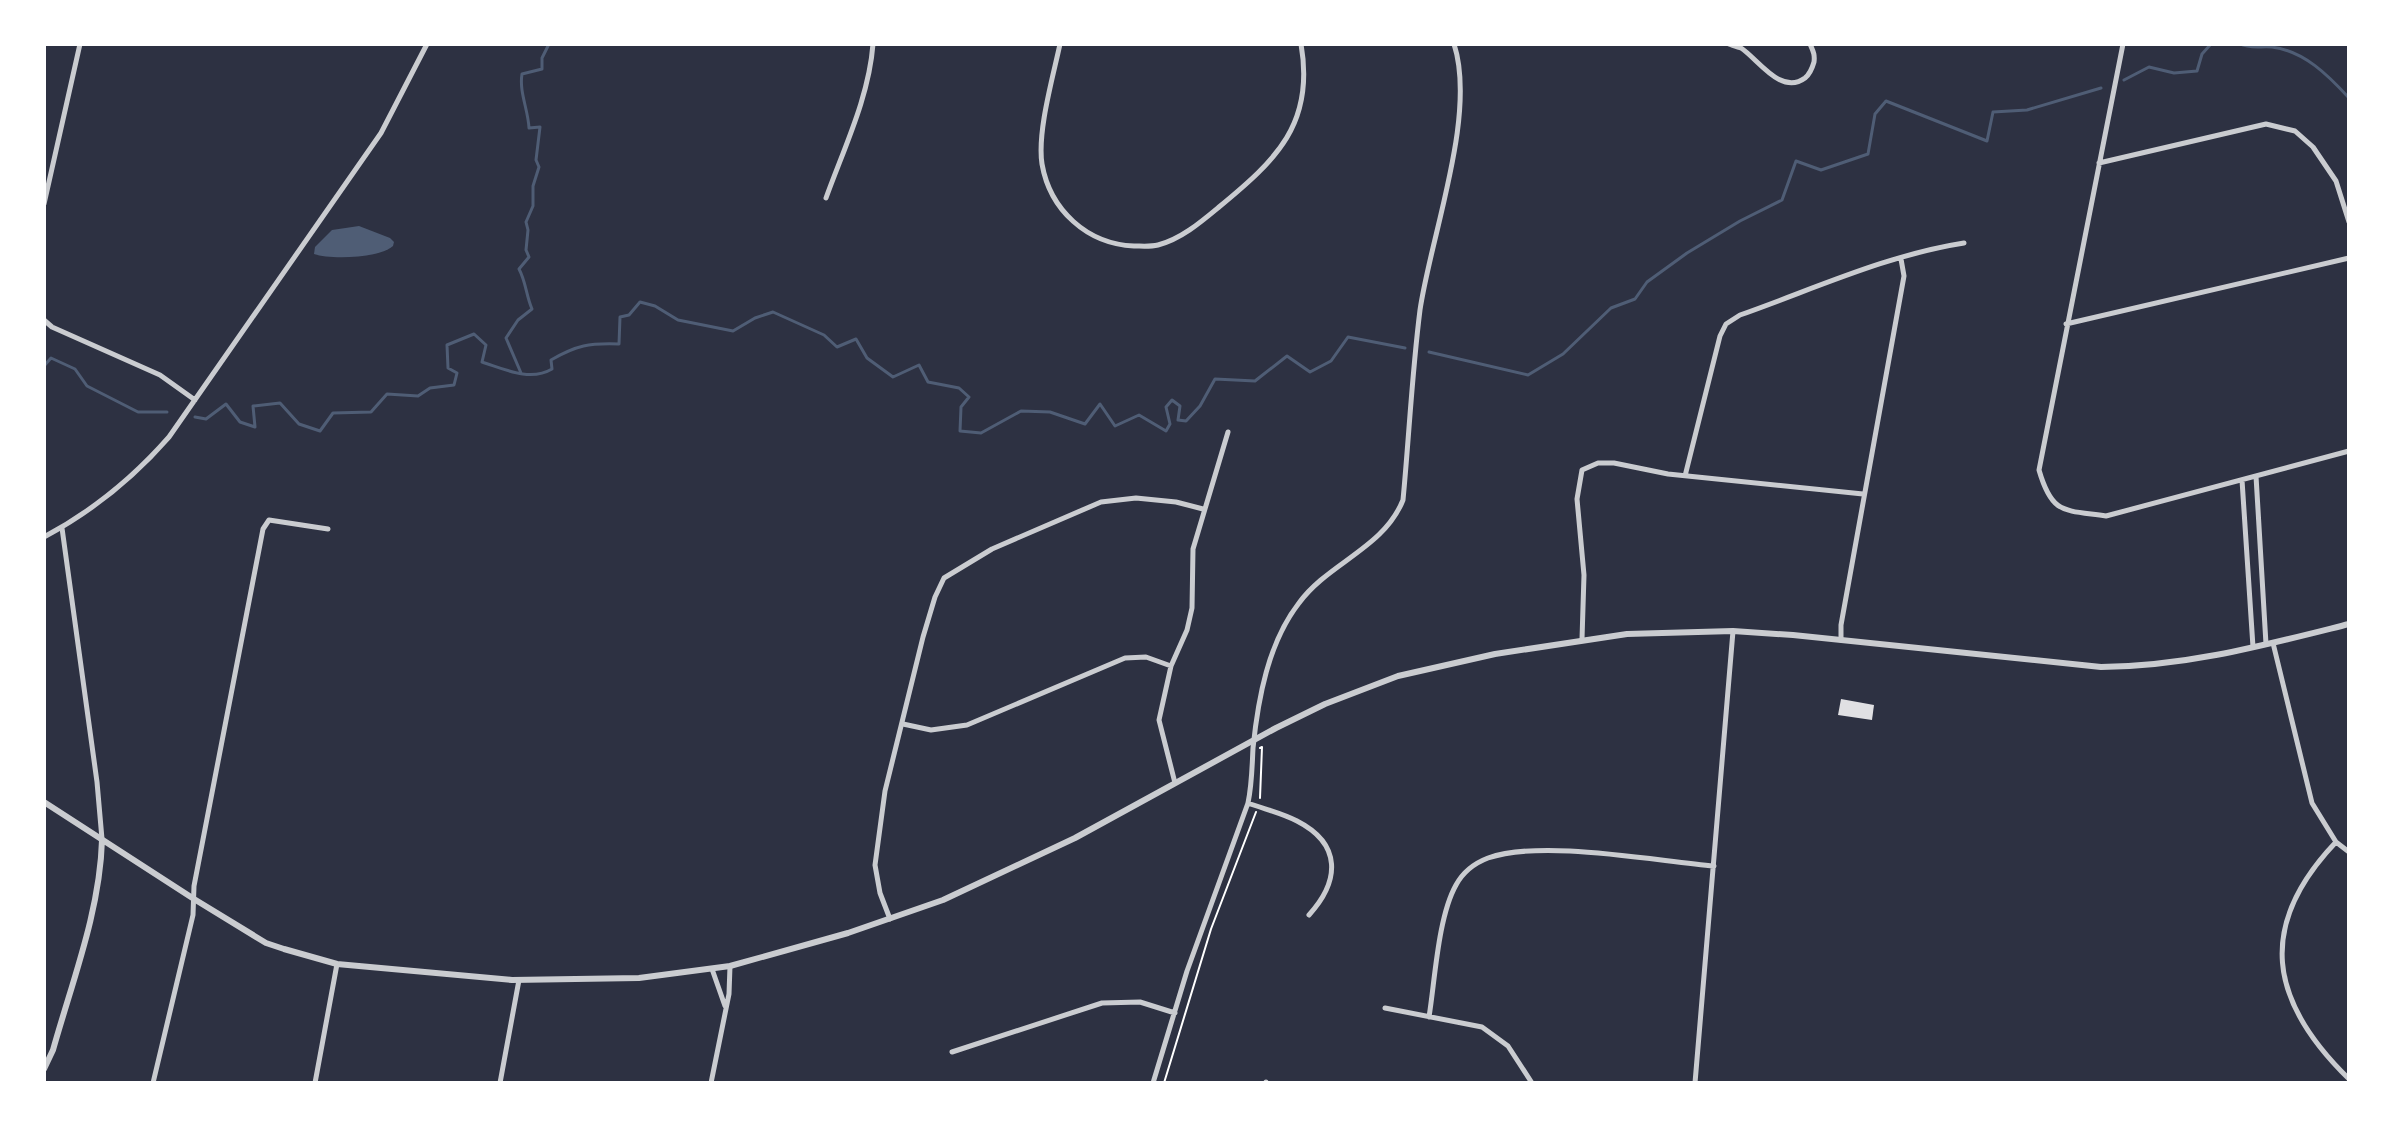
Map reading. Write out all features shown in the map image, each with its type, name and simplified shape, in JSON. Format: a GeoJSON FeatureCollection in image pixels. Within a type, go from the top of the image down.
{"type":"FeatureCollection","features":[{"type":"Feature","properties":{"kind":"street"},"geometry":{"type":"LineString","coordinates":[[44,204],[80,44]]}},
{"type":"Feature","properties":{"kind":"street"},"geometry":{"type":"LineString","coordinates":[[44,537],[117,488],[149,460],[195,400],[381,133],[427,44]]}},
{"type":"Feature","properties":{"kind":"street"},"geometry":{"type":"LineString","coordinates":[[826,198],[870,69],[873,44]]}},
{"type":"Feature","properties":{"kind":"street"},"geometry":{"type":"LineString","coordinates":[[1060,44],[1043,136],[1042,161],[1047,184],[1066,214],[1094,238],[1113,244],[1145,246],[1157,245],[1193,228],[1270,163],[1291,130],[1301,99],[1304,61],[1301,44]]}},
{"type":"Feature","properties":{"kind":"street"},"geometry":{"type":"LineString","coordinates":[[1153,1083],[1213,898],[1248,803],[1253,782],[1254,741],[1270,659],[1280,633],[1299,602],[1317,584],[1371,543],[1398,513],[1403,500],[1420,313],[1457,132],[1460,85],[1454,44]]}},
{"type":"Feature","properties":{"kind":"street"},"geometry":{"type":"LineString","coordinates":[[1729,44],[1740,48],[1778,79],[1797,82],[1807,76],[1812,68],[1815,56],[1810,44]]}},
{"type":"Feature","properties":{"kind":"street"},"geometry":{"type":"LineString","coordinates":[[1740,48],[1751,44]]}},
{"type":"Feature","properties":{"kind":"street"},"geometry":{"type":"LineString","coordinates":[[2123,44],[2039,470],[2046,493],[2053,504],[2071,511],[2106,516],[2349,451]]}},
{"type":"Feature","properties":{"kind":"street"},"geometry":{"type":"LineString","coordinates":[[2099,163],[2266,124],[2295,131],[2313,147],[2336,181],[2349,222]]}},
{"type":"Feature","properties":{"kind":"street"},"geometry":{"type":"LineString","coordinates":[[1685,476],[1715,354],[1726,324],[1740,315],[1875,265],[1964,243]]}},
{"type":"Feature","properties":{"kind":"street"},"geometry":{"type":"LineString","coordinates":[[2066,324],[2349,258]]}},
{"type":"Feature","properties":{"kind":"street"},"geometry":{"type":"LineString","coordinates":[[1841,640],[1863,494],[1904,276],[1901,259]]}},
{"type":"Feature","properties":{"kind":"street"},"geometry":{"type":"LineString","coordinates":[[44,320],[52,327],[160,375],[195,400]]}},
{"type":"Feature","properties":{"kind":"street"},"geometry":{"type":"LineString","coordinates":[[1175,783],[1159,720],[1171,666],[1187,630],[1192,608],[1193,549],[1228,432]]}},
{"type":"Feature","properties":{"kind":"street"},"geometry":{"type":"LineString","coordinates":[[1582,639],[1584,575],[1577,499],[1582,470],[1598,463],[1614,463],[1685,476],[1863,494]]}},
{"type":"Feature","properties":{"kind":"street"},"geometry":{"type":"LineString","coordinates":[[2256,476],[2269,644],[2312,803],[2336,842],[2349,852]]}},
{"type":"Feature","properties":{"kind":"street"},"geometry":{"type":"LineString","coordinates":[[2242,480],[2253,647]]}},
{"type":"Feature","properties":{"kind":"street"},"geometry":{"type":"LineString","coordinates":[[890,919],[880,893],[875,865],[885,791],[935,597],[944,578],[961,565],[1101,502],[1136,498],[1176,502],[1203,509]]}},
{"type":"Feature","properties":{"kind":"street"},"geometry":{"type":"LineString","coordinates":[[153,1083],[193,915],[194,886],[263,529],[269,520],[328,529]]}},
{"type":"Feature","properties":{"kind":"street"},"geometry":{"type":"LineString","coordinates":[[44,1069],[53,1050],[88,924],[101,864],[102,840],[62,527]]}},
{"type":"Feature","properties":{"kind":"street"},"geometry":{"type":"LineString","coordinates":[[44,802],[266,943],[337,964],[519,980],[636,979],[730,966],[890,919],[943,900],[1075,838],[1325,704],[1398,676],[1495,654],[1582,639],[1642,633],[1733,631],[2101,667],[2168,664],[2349,624]]}},
{"type":"Feature","properties":{"kind":"street"},"geometry":{"type":"LineString","coordinates":[[1695,1083],[1733,631]]}},
{"type":"Feature","properties":{"kind":"street"},"geometry":{"type":"LineString","coordinates":[[903,724],[931,730],[967,725],[1125,658],[1146,657],[1171,666]]}},
{"type":"Feature","properties":{"kind":"street"},"geometry":{"type":"LineString","coordinates":[[1248,803],[1295,820],[1309,829],[1328,852],[1333,866],[1327,894],[1309,915]]}},
{"type":"Feature","properties":{"kind":"street"},"geometry":{"type":"LineString","coordinates":[[2336,842],[2313,867],[2295,896],[2286,928],[2283,955],[2286,983],[2300,1020],[2325,1054],[2349,1079]]}},
{"type":"Feature","properties":{"kind":"street"},"geometry":{"type":"LineString","coordinates":[[1429,1017],[1450,897],[1462,876],[1480,861],[1507,853],[1581,852],[1714,866]]}},
{"type":"Feature","properties":{"kind":"street"},"geometry":{"type":"LineString","coordinates":[[315,1083],[337,964]]}},
{"type":"Feature","properties":{"kind":"street"},"geometry":{"type":"LineString","coordinates":[[711,1083],[729,994],[730,966]]}},
{"type":"Feature","properties":{"kind":"street"},"geometry":{"type":"LineString","coordinates":[[712,969],[725,1007]]}},
{"type":"Feature","properties":{"kind":"street"},"geometry":{"type":"LineString","coordinates":[[500,1083],[519,980]]}},
{"type":"Feature","properties":{"kind":"street"},"geometry":{"type":"LineString","coordinates":[[952,1052],[1102,1003],[1140,1002],[1175,1013]]}},
{"type":"Feature","properties":{"kind":"street"},"geometry":{"type":"LineString","coordinates":[[1385,1008],[1469,1023],[1493,1032],[1508,1046],[1532,1083]]}},
{"type":"Feature","properties":{"kind":"path"},"geometry":{"type":"LineString","coordinates":[[1164,1083],[1197,974]]}},
{"type":"Feature","properties":{"kind":"water"},"geometry":{"type":"Polygon","coordinates":[[[359,226],[390,238],[393,246],[378,253],[355,257],[314,254],[315,247],[332,230],[359,226]]]}},
{"type":"Feature","properties":{"kind":"building"},"geometry":{"type":"Polygon","coordinates":[[[1841,699],[1874,705],[1872,720],[1838,715],[1841,699]]]}},
{"type":"Feature","properties":{"kind":"waterway"},"geometry":{"type":"LineString","coordinates":[[521,373],[506,338],[518,320],[532,309],[519,269],[529,257],[526,222],[533,206],[533,186],[539,167],[536,160],[540,127],[529,128],[521,81],[522,74],[542,69],[542,58],[549,44]]}},
{"type":"Feature","properties":{"kind":"waterway"},"geometry":{"type":"LineString","coordinates":[[2124,80],[2149,67],[2174,73],[2197,71],[2202,54],[2211,44]]}},
{"type":"Feature","properties":{"kind":"waterway"},"geometry":{"type":"LineString","coordinates":[[2240,44],[2295,53],[2324,73],[2349,98]]}},
{"type":"Feature","properties":{"kind":"waterway"},"geometry":{"type":"LineString","coordinates":[[1429,352],[1528,375],[1563,354],[1611,308],[1635,299],[1647,282],[1687,253],[1782,200],[1796,161],[1821,170],[1868,154],[1875,114],[1886,101],[1987,141],[1993,112],[2027,110],[2101,88]]}},
{"type":"Feature","properties":{"kind":"waterway"},"geometry":{"type":"LineString","coordinates":[[195,417],[206,419],[226,404],[240,422],[255,427],[253,406],[280,403],[299,424],[320,431],[333,413],[371,412],[387,394],[418,396],[430,388],[454,385],[457,373],[448,368],[447,345],[474,334],[486,345],[482,362],[517,373],[544,373],[552,369],[551,360],[568,351],[591,345],[619,344],[620,317],[629,315],[640,302],[655,306],[678,320],[733,331],[773,312],[824,335],[837,347],[856,339],[867,358],[893,377],[919,365],[928,382],[959,388],[969,397],[961,407],[960,431],[981,433],[1021,411],[1050,412],[1085,424],[1100,404],[1115,426],[1139,415],[1166,431],[1170,424],[1166,407],[1172,400],[1180,406],[1178,420],[1186,421],[1200,406],[1215,379],[1255,381],[1287,356],[1310,372],[1331,361],[1348,337],[1405,348]]}},
{"type":"Feature","properties":{"kind":"waterway"},"geometry":{"type":"LineString","coordinates":[[44,366],[51,358],[75,369],[87,386],[138,412],[167,412]]}}]}
